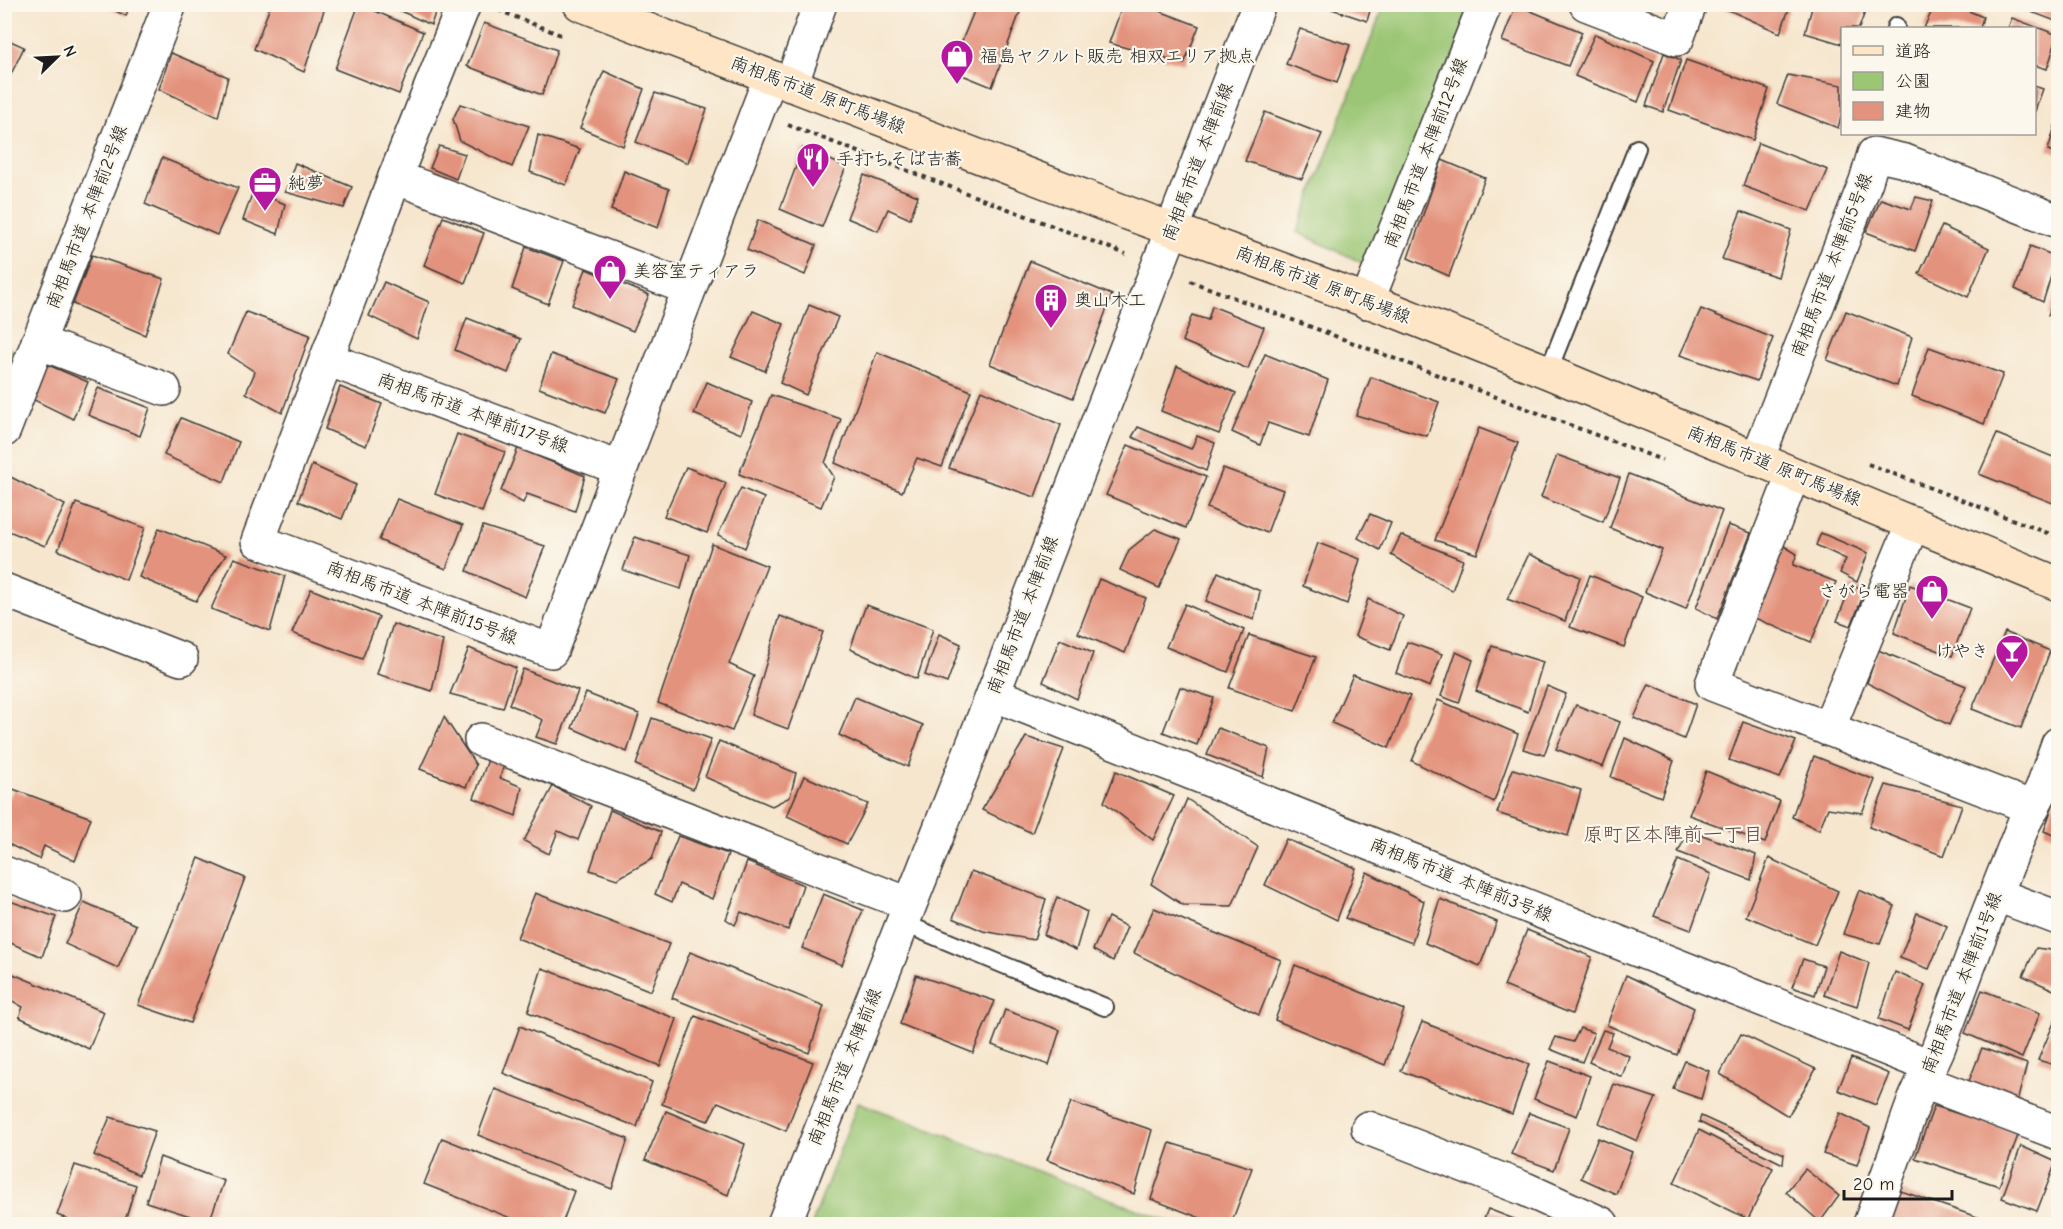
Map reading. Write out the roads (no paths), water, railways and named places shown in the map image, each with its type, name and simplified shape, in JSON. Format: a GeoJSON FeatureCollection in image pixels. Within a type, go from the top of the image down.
{"type":"FeatureCollection","features":[{"type":"Feature","properties":{"kind":"street","name":"南相馬市道 本陣前2号線"},"geometry":{"type":"LineString","coordinates":[[4,430],[170,4]]}},
{"type":"Feature","properties":{"kind":"street","name":"南相馬市道 本陣前15号線"},"geometry":{"type":"LineString","coordinates":[[464,4],[395,177],[258,541],[550,651],[688,288],[781,82],[820,4]]}},
{"type":"Feature","properties":{"kind":"street","name":"南相馬市道 原町馬場線"},"geometry":{"type":"LineString","coordinates":[[580,4],[1548,372],[2058,584]]}},
{"type":"Feature","properties":{"kind":"street","name":"南相馬市道 本陣前線"},"geometry":{"type":"LineString","coordinates":[[784,1224],[993,694],[1259,4]]}},
{"type":"Feature","properties":{"kind":"street","name":"南相馬市道 本陣前12号線"},"geometry":{"type":"LineString","coordinates":[[1367,302],[1485,4]]}},
{"type":"Feature","properties":{"kind":"street"},"geometry":{"type":"LineString","coordinates":[[1586,4],[1677,39],[1690,4]]}},
{"type":"Feature","properties":{"kind":"street","name":"南相馬市道 本陣前5号線"},"geometry":{"type":"LineString","coordinates":[[1758,460],[1866,181],[1875,144],[1905,161],[2058,221]]}},
{"type":"Feature","properties":{"kind":"street"},"geometry":{"type":"LineString","coordinates":[[395,177],[688,288]]}},
{"type":"Feature","properties":{"kind":"street"},"geometry":{"type":"LineString","coordinates":[[39,342],[164,389]]}},
{"type":"Feature","properties":{"kind":"street","name":"南相馬市道 本陣前17号線"},"geometry":{"type":"LineString","coordinates":[[327,359],[619,468]]}},
{"type":"Feature","properties":{"kind":"street"},"geometry":{"type":"LineString","coordinates":[[1793,475],[1712,684],[2033,808]]}},
{"type":"Feature","properties":{"kind":"street"},"geometry":{"type":"LineString","coordinates":[[1828,729],[1913,523]]}},
{"type":"Feature","properties":{"kind":"street"},"geometry":{"type":"LineString","coordinates":[[4,590],[181,658]]}},
{"type":"Feature","properties":{"kind":"street","name":"南相馬市道 本陣前3号線"},"geometry":{"type":"LineString","coordinates":[[993,694],[1927,1074],[2058,1133]]}},
{"type":"Feature","properties":{"kind":"street"},"geometry":{"type":"LineString","coordinates":[[481,740],[906,914]]}},
{"type":"Feature","properties":{"kind":"street","name":"南相馬市道 本陣前1号線"},"geometry":{"type":"LineString","coordinates":[[1870,1224],[2024,823],[2033,808],[2058,744]]}},
{"type":"Feature","properties":{"kind":"street"},"geometry":{"type":"LineString","coordinates":[[4,873],[65,896]]}},
{"type":"Feature","properties":{"kind":"street"},"geometry":{"type":"LineString","coordinates":[[1997,895],[2058,918]]}},
{"type":"Feature","properties":{"kind":"street"},"geometry":{"type":"LineString","coordinates":[[1368,1128],[1525,1189],[1602,1224]]}},
{"type":"Feature","properties":{"kind":"lane"},"geometry":{"type":"LineString","coordinates":[[1548,372],[1637,148]]}},
{"type":"Feature","properties":{"kind":"lane"},"geometry":{"type":"LineString","coordinates":[[906,914],[1105,1007]]}},
{"type":"Feature","properties":{"kind":"place","name":"福島ヤクルト販売 相双エリア拠点"},"geometry":{"type":"Point","coordinates":[957,85]}},
{"type":"Feature","properties":{"kind":"place","name":"手打ちそば吉蕎"},"geometry":{"type":"Point","coordinates":[813,188]}},
{"type":"Feature","properties":{"kind":"place","name":"純夢"},"geometry":{"type":"Point","coordinates":[265,212]}},
{"type":"Feature","properties":{"kind":"place","name":"美容室ティアラ"},"geometry":{"type":"Point","coordinates":[610,300]}},
{"type":"Feature","properties":{"kind":"place","name":"奥山木工"},"geometry":{"type":"Point","coordinates":[1051,329]}},
{"type":"Feature","properties":{"kind":"place","name":"さがら電器"},"geometry":{"type":"Point","coordinates":[1932,620]}},
{"type":"Feature","properties":{"kind":"place","name":"けやき"},"geometry":{"type":"Point","coordinates":[2012,680]}},
{"type":"Feature","properties":{"kind":"district","name":"原町区本陣前一丁目"},"geometry":{"type":"Point","coordinates":[1673,834]}}]}
